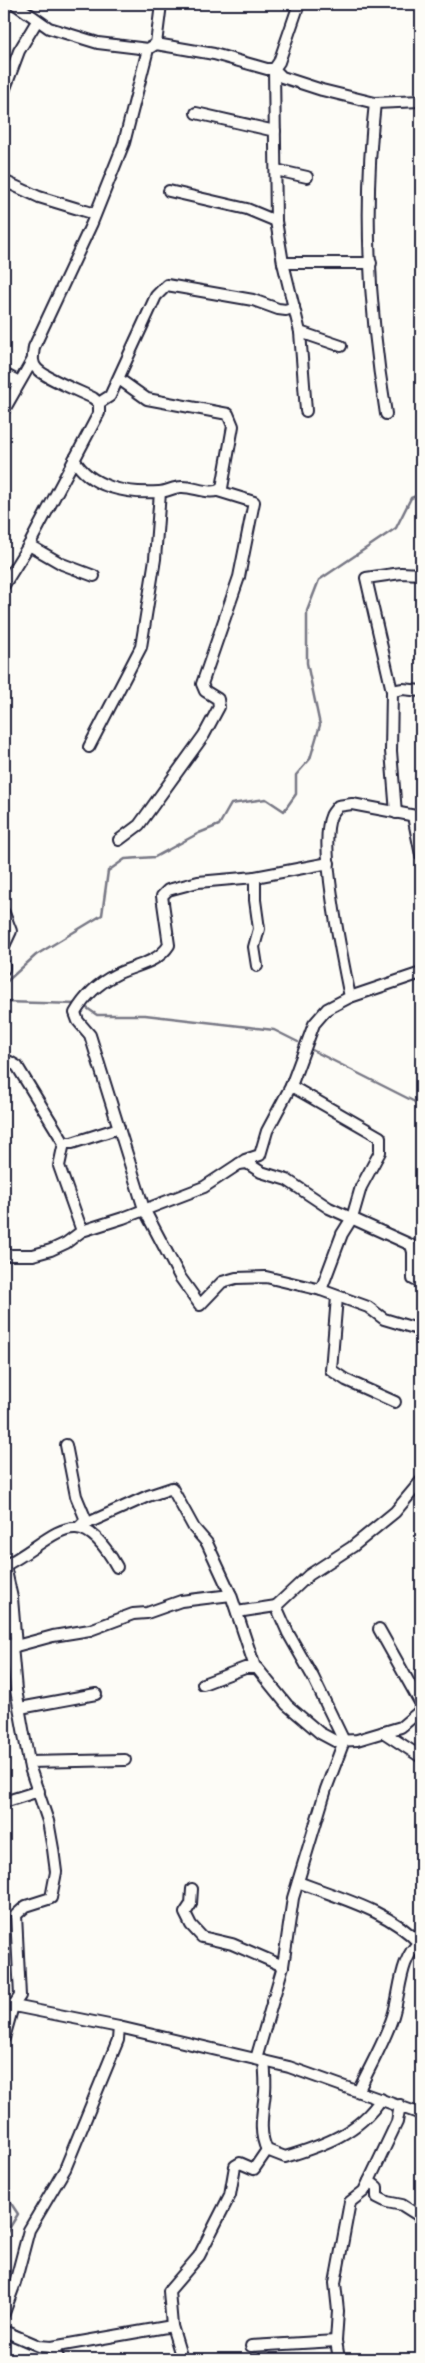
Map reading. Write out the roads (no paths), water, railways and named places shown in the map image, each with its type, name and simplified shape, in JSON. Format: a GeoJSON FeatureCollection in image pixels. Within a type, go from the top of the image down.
{"type":"FeatureCollection","features":[{"type":"Feature","properties":{"kind":"street"},"geometry":{"type":"LineString","coordinates":[[15,4],[48,28],[98,43],[214,54],[266,69],[274,69],[282,77],[290,80],[375,103],[421,101]]}},
{"type":"Feature","properties":{"kind":"street"},"geometry":{"type":"LineString","coordinates":[[4,410],[32,361],[34,347],[95,214],[124,143],[152,47],[161,4]]}},
{"type":"Feature","properties":{"kind":"street"},"geometry":{"type":"LineString","coordinates":[[299,4],[279,62],[274,69],[276,221],[283,263],[300,332],[306,411]]}},
{"type":"Feature","properties":{"kind":"street"},"geometry":{"type":"LineString","coordinates":[[5,85],[19,51],[36,21]]}},
{"type":"Feature","properties":{"kind":"street"},"geometry":{"type":"LineString","coordinates":[[375,103],[368,202],[376,355],[386,414]]}},
{"type":"Feature","properties":{"kind":"street"},"geometry":{"type":"LineString","coordinates":[[196,113],[275,131]]}},
{"type":"Feature","properties":{"kind":"street"},"geometry":{"type":"LineString","coordinates":[[276,170],[307,177]]}},
{"type":"Feature","properties":{"kind":"street"},"geometry":{"type":"LineString","coordinates":[[4,181],[39,197],[95,214]]}},
{"type":"Feature","properties":{"kind":"street"},"geometry":{"type":"LineString","coordinates":[[169,190],[247,209],[276,221]]}},
{"type":"Feature","properties":{"kind":"street"},"geometry":{"type":"LineString","coordinates":[[283,263],[371,263]]}},
{"type":"Feature","properties":{"kind":"street"},"geometry":{"type":"LineString","coordinates":[[4,585],[29,545],[99,413],[100,403],[110,396],[119,379],[156,296],[167,284],[253,300],[278,309],[286,310],[294,307]]}},
{"type":"Feature","properties":{"kind":"street"},"geometry":{"type":"LineString","coordinates":[[300,332],[341,346]]}},
{"type":"Feature","properties":{"kind":"street"},"geometry":{"type":"LineString","coordinates":[[32,361],[37,370],[100,403]]}},
{"type":"Feature","properties":{"kind":"street"},"geometry":{"type":"LineString","coordinates":[[4,374],[19,382]]}},
{"type":"Feature","properties":{"kind":"street"},"geometry":{"type":"LineString","coordinates":[[119,379],[147,399],[228,414],[233,426],[222,488],[218,491]]}},
{"type":"Feature","properties":{"kind":"street"},"geometry":{"type":"LineString","coordinates":[[74,459],[80,471],[118,490],[160,492],[181,487],[212,492],[218,491],[254,502],[239,577],[202,684],[205,691],[218,699],[219,707],[204,735],[139,825],[119,840]]}},
{"type":"Feature","properties":{"kind":"street"},"geometry":{"type":"LineString","coordinates":[[89,747],[141,646],[155,559],[160,492]]}},
{"type":"Feature","properties":{"kind":"street"},"geometry":{"type":"LineString","coordinates":[[29,545],[62,564],[94,576]]}},
{"type":"Feature","properties":{"kind":"street"},"geometry":{"type":"LineString","coordinates":[[396,813],[391,751],[392,691],[366,578],[402,573],[421,574]]}},
{"type":"Feature","properties":{"kind":"street"},"geometry":{"type":"LineString","coordinates":[[392,691],[403,689],[421,690]]}},
{"type":"Feature","properties":{"kind":"street"},"geometry":{"type":"LineString","coordinates":[[350,997],[339,946],[329,863],[327,833],[331,816],[338,806],[352,804],[417,816],[421,855]]}},
{"type":"Feature","properties":{"kind":"street"},"geometry":{"type":"LineString","coordinates":[[329,863],[256,877],[198,882],[168,890],[162,896],[169,945],[164,952],[155,959],[115,975],[89,991],[75,1013],[78,1021],[90,1035],[144,1209],[180,1277],[200,1305],[222,1282],[236,1278],[266,1277],[321,1290],[368,1307],[384,1319],[421,1330]]}},
{"type":"Feature","properties":{"kind":"street"},"geometry":{"type":"LineString","coordinates":[[256,877],[255,900],[259,929],[254,947],[257,966]]}},
{"type":"Feature","properties":{"kind":"street"},"geometry":{"type":"LineString","coordinates":[[4,912],[11,931],[4,946]]}},
{"type":"Feature","properties":{"kind":"street"},"geometry":{"type":"LineString","coordinates":[[4,1254],[33,1255],[51,1250],[66,1243],[82,1230],[122,1218],[204,1186],[238,1164],[260,1155],[267,1131],[291,1086],[314,1024],[327,1009],[350,997],[421,973]]}},
{"type":"Feature","properties":{"kind":"street"},"geometry":{"type":"LineString","coordinates":[[4,1061],[17,1066],[64,1143],[60,1166],[82,1230]]}},
{"type":"Feature","properties":{"kind":"street"},"geometry":{"type":"LineString","coordinates":[[291,1086],[380,1137],[380,1152],[360,1187],[352,1218],[342,1234],[321,1290]]}},
{"type":"Feature","properties":{"kind":"street"},"geometry":{"type":"LineString","coordinates":[[64,1143],[72,1143],[119,1128]]}},
{"type":"Feature","properties":{"kind":"street"},"geometry":{"type":"LineString","coordinates":[[238,1164],[246,1163],[261,1172],[287,1180],[330,1208],[411,1245],[413,1252],[413,1279],[421,1283]]}},
{"type":"Feature","properties":{"kind":"street"},"geometry":{"type":"LineString","coordinates":[[337,1297],[331,1370],[346,1380],[395,1402]]}},
{"type":"Feature","properties":{"kind":"street"},"geometry":{"type":"LineString","coordinates":[[66,1445],[76,1496],[86,1520],[79,1527]]}},
{"type":"Feature","properties":{"kind":"street"},"geometry":{"type":"LineString","coordinates":[[238,1612],[276,1606],[309,1575],[352,1547],[395,1512],[421,1481]]}},
{"type":"Feature","properties":{"kind":"street"},"geometry":{"type":"LineString","coordinates":[[4,2038],[9,2005],[20,1996],[16,1914],[26,1906],[51,1898],[56,1872],[48,1821],[29,1762],[20,1708],[8,1667],[11,1645],[12,1598],[4,1566],[35,1547],[40,1541],[71,1528],[79,1527],[148,1496],[172,1488],[194,1528],[207,1543],[231,1595],[254,1667]]}},
{"type":"Feature","properties":{"kind":"street"},"geometry":{"type":"LineString","coordinates":[[79,1527],[88,1530],[105,1546],[117,1568]]}},
{"type":"Feature","properties":{"kind":"street"},"geometry":{"type":"LineString","coordinates":[[11,1645],[90,1630],[132,1614],[148,1613],[181,1602],[231,1595]]}},
{"type":"Feature","properties":{"kind":"street"},"geometry":{"type":"LineString","coordinates":[[276,1606],[288,1633],[314,1676],[344,1741],[326,1788],[298,1882],[286,1936],[283,1966],[260,2060],[266,2091],[262,2112],[263,2142],[267,2150],[285,2157],[341,2138],[373,2111],[381,2099]]}},
{"type":"Feature","properties":{"kind":"street"},"geometry":{"type":"LineString","coordinates":[[379,1629],[421,1704]]}},
{"type":"Feature","properties":{"kind":"street"},"geometry":{"type":"LineString","coordinates":[[203,1684],[246,1668],[254,1667],[261,1670],[287,1705],[304,1720],[330,1739],[344,1741],[357,1740],[401,1727],[421,1710]]}},
{"type":"Feature","properties":{"kind":"street"},"geometry":{"type":"LineString","coordinates":[[20,1708],[96,1694]]}},
{"type":"Feature","properties":{"kind":"street"},"geometry":{"type":"LineString","coordinates":[[383,1732],[421,1757]]}},
{"type":"Feature","properties":{"kind":"street"},"geometry":{"type":"LineString","coordinates":[[29,1762],[125,1760]]}},
{"type":"Feature","properties":{"kind":"street"},"geometry":{"type":"LineString","coordinates":[[4,1802],[39,1790]]}},
{"type":"Feature","properties":{"kind":"street"},"geometry":{"type":"LineString","coordinates":[[298,1882],[400,1925],[420,1942],[408,1957],[393,2016],[359,2090]]}},
{"type":"Feature","properties":{"kind":"street"},"geometry":{"type":"LineString","coordinates":[[192,1889],[191,1904],[185,1913],[191,1925],[202,1937],[232,1944],[283,1966]]}},
{"type":"Feature","properties":{"kind":"street"},"geometry":{"type":"LineString","coordinates":[[9,2005],[119,2027],[289,2067],[359,2090],[421,2114]]}},
{"type":"Feature","properties":{"kind":"street"},"geometry":{"type":"LineString","coordinates":[[4,2313],[15,2283],[29,2230],[65,2169],[118,2040],[119,2027]]}},
{"type":"Feature","properties":{"kind":"street"},"geometry":{"type":"LineString","coordinates":[[339,2359],[336,2341],[338,2311],[335,2283],[350,2202],[364,2191],[397,2122],[400,2105]]}},
{"type":"Feature","properties":{"kind":"street"},"geometry":{"type":"LineString","coordinates":[[182,2359],[172,2326],[169,2292],[198,2256],[230,2195],[235,2166],[240,2163],[254,2169],[267,2150]]}},
{"type":"Feature","properties":{"kind":"street"},"geometry":{"type":"LineString","coordinates":[[369,2180],[377,2188],[378,2197],[387,2202],[402,2205],[421,2217]]}},
{"type":"Feature","properties":{"kind":"street"},"geometry":{"type":"LineString","coordinates":[[4,2331],[39,2346],[52,2347],[172,2326]]}},
{"type":"Feature","properties":{"kind":"street"},"geometry":{"type":"LineString","coordinates":[[251,2346],[336,2341]]}},
{"type":"Feature","properties":{"kind":"street"},"geometry":{"type":"LineString","coordinates":[[52,2347],[59,2359]]}},
{"type":"Feature","properties":{"kind":"waterway"},"geometry":{"type":"LineString","coordinates":[[4,984],[36,955],[102,915],[108,871],[125,859],[155,857],[199,833],[219,825],[231,804],[266,799],[284,811],[296,794],[296,775],[310,759],[320,725],[307,663],[307,611],[319,580],[396,528],[411,498],[421,494]]}},
{"type":"Feature","properties":{"kind":"waterway"},"geometry":{"type":"LineString","coordinates":[[4,1002],[77,1004]]}},
{"type":"Feature","properties":{"kind":"waterway"},"geometry":{"type":"LineString","coordinates":[[84,1006],[97,1015],[145,1015],[274,1030],[298,1042]]}},
{"type":"Feature","properties":{"kind":"waterway"},"geometry":{"type":"LineString","coordinates":[[312,1050],[421,1105]]}},
{"type":"Feature","properties":{"kind":"waterway"},"geometry":{"type":"LineString","coordinates":[[4,2237],[18,2214],[8,2199]]}}]}
